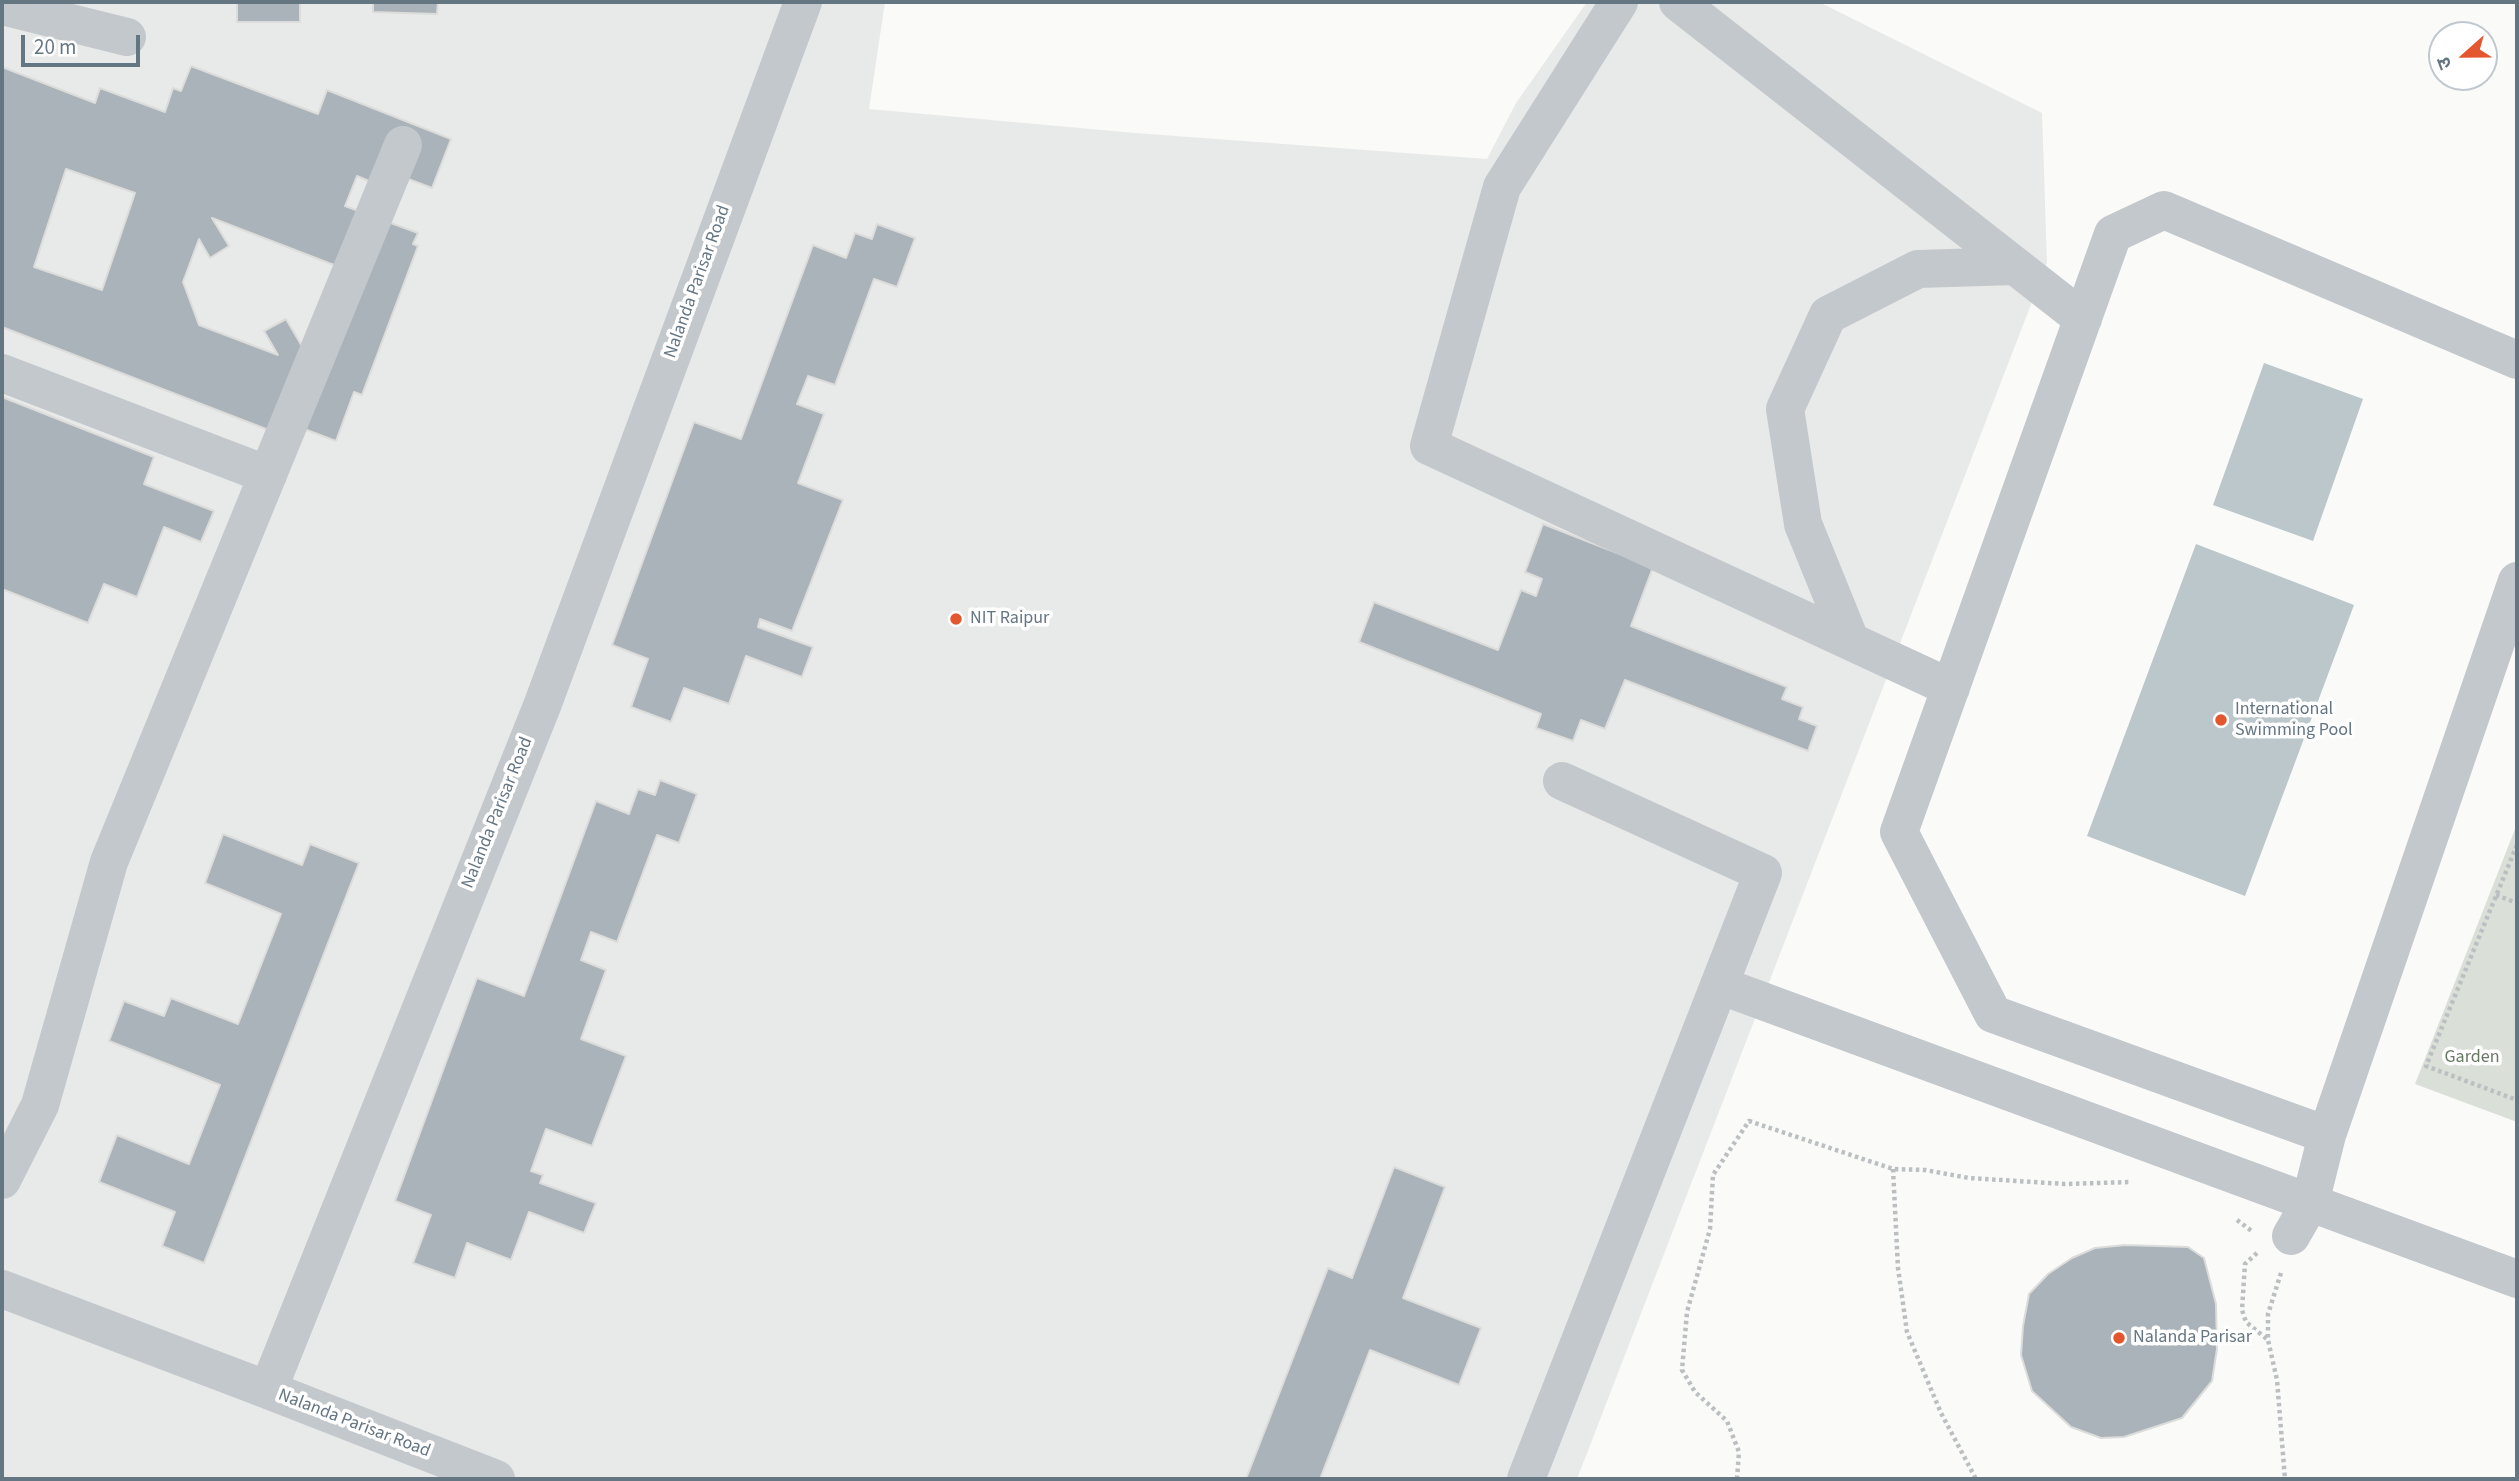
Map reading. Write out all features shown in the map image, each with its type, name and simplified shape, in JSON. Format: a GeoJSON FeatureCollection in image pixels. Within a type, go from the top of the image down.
{"type":"FeatureCollection","features":[{"type":"Feature","properties":{"kind":"street","name":"Nalanda Parisar Road"},"geometry":{"type":"LineString","coordinates":[[496,1479],[268,1390],[542,705],[803,2]]}},
{"type":"Feature","properties":{"kind":"street"},"geometry":{"type":"LineString","coordinates":[[1619,2],[1503,187],[1429,446],[1951,688]]}},
{"type":"Feature","properties":{"kind":"street"},"geometry":{"type":"LineString","coordinates":[[1678,2],[2083,319]]}},
{"type":"Feature","properties":{"kind":"street"},"geometry":{"type":"LineString","coordinates":[[2,6],[127,37]]}},
{"type":"Feature","properties":{"kind":"street"},"geometry":{"type":"LineString","coordinates":[[2,1180],[40,1105],[109,862],[403,145]]}},
{"type":"Feature","properties":{"kind":"street"},"geometry":{"type":"LineString","coordinates":[[2327,1135],[1993,1014],[1899,832],[2113,234],[2164,210],[2517,360]]}},
{"type":"Feature","properties":{"kind":"street"},"geometry":{"type":"LineString","coordinates":[[1850,640],[1803,524],[1785,409],[1828,315],[1918,269],[2015,266]]}},
{"type":"Feature","properties":{"kind":"street"},"geometry":{"type":"LineString","coordinates":[[2,373],[268,475]]}},
{"type":"Feature","properties":{"kind":"street"},"geometry":{"type":"LineString","coordinates":[[2277,1242],[2311,1203],[2327,1135],[2504,666],[2517,582]]}},
{"type":"Feature","properties":{"kind":"street"},"geometry":{"type":"LineString","coordinates":[[1526,1479],[1763,873],[1562,781]]}},
{"type":"Feature","properties":{"kind":"street"},"geometry":{"type":"LineString","coordinates":[[1719,985],[2517,1279]]}},
{"type":"Feature","properties":{"kind":"street"},"geometry":{"type":"LineString","coordinates":[[2,1289],[268,1390]]}},
{"type":"Feature","properties":{"kind":"path"},"geometry":{"type":"LineString","coordinates":[[2517,845],[2426,1066],[2517,1100]]}},
{"type":"Feature","properties":{"kind":"path"},"geometry":{"type":"LineString","coordinates":[[2496,895],[2517,903]]}},
{"type":"Feature","properties":{"kind":"path"},"geometry":{"type":"LineString","coordinates":[[1737,1479],[1739,1452],[1727,1421],[1695,1392],[1682,1370],[1687,1312],[1710,1229],[1713,1175],[1749,1121],[1894,1169],[2052,1184],[2136,1184]]}},
{"type":"Feature","properties":{"kind":"path"},"geometry":{"type":"LineString","coordinates":[[1894,1169],[1898,1268],[1907,1332],[1941,1413],[1976,1479]]}},
{"type":"Feature","properties":{"kind":"path"},"geometry":{"type":"LineString","coordinates":[[2226,1213],[2277,1242]]}},
{"type":"Feature","properties":{"kind":"path"},"geometry":{"type":"LineString","coordinates":[[2277,1242],[2268,1314],[2269,1340],[2277,1380],[2285,1479]]}},
{"type":"Feature","properties":{"kind":"path"},"geometry":{"type":"LineString","coordinates":[[2269,1340],[2246,1322],[2242,1310],[2245,1264],[2257,1252],[2272,1249],[2277,1242]]}},
{"type":"Feature","properties":{"kind":"shaded area","name":"NIT Raipur"},"geometry":{"type":"Polygon","coordinates":[[[2,2],[885,2],[869,109],[1135,133],[1487,159],[1516,103],[1587,2],[1819,2],[2042,113],[2047,263],[1577,1479],[2,1479],[2,2]]]}},
{"type":"Feature","properties":{"kind":"shaded area"},"geometry":{"type":"Polygon","coordinates":[[[2264,363],[2363,399],[2313,541],[2213,505],[2264,363]]]}},
{"type":"Feature","properties":{"kind":"shaded area","name":"International Swimming Pool"},"geometry":{"type":"Polygon","coordinates":[[[2196,544],[2354,605],[2245,896],[2087,836],[2196,544]]]}},
{"type":"Feature","properties":{"kind":"green space","name":"Garden"},"geometry":{"type":"Polygon","coordinates":[[[2517,824],[2517,1122],[2415,1084],[2517,824]]]}},
{"type":"Feature","properties":{"kind":"building"},"geometry":{"type":"Polygon","coordinates":[[[237,2],[300,2],[300,22],[237,22],[237,2]]]}},
{"type":"Feature","properties":{"kind":"building"},"geometry":{"type":"Polygon","coordinates":[[[373,2],[438,2],[437,14],[373,12],[373,2]]]}},
{"type":"Feature","properties":{"kind":"building"},"geometry":{"type":"Polygon","coordinates":[[[191,66],[318,114],[327,90],[451,139],[432,188],[382,169],[376,184],[357,176],[345,206],[418,233],[413,244],[418,246],[362,395],[354,392],[336,441],[283,421],[279,434],[2,327],[2,67],[95,103],[100,88],[165,112],[173,88],[181,91],[191,66]],[[66,169],[34,267],[102,290],[135,193],[66,169]],[[212,218],[229,246],[210,258],[199,239],[183,282],[199,325],[278,355],[264,331],[286,319],[303,348],[334,265],[212,218]]]}},
{"type":"Feature","properties":{"kind":"building"},"geometry":{"type":"Polygon","coordinates":[[[877,224],[915,238],[897,287],[874,279],[835,385],[808,376],[797,404],[824,414],[798,483],[843,500],[792,631],[760,619],[758,627],[813,647],[802,677],[746,656],[729,704],[684,688],[671,722],[631,707],[648,659],[612,645],[694,422],[741,439],[813,245],[846,258],[855,233],[872,239],[877,224]]]}},
{"type":"Feature","properties":{"kind":"building"},"geometry":{"type":"Polygon","coordinates":[[[2,397],[154,457],[144,484],[214,511],[201,542],[164,527],[137,597],[104,584],[88,623],[2,589],[2,397]]]}},
{"type":"Feature","properties":{"kind":"building"},"geometry":{"type":"Polygon","coordinates":[[[1543,524],[1653,567],[1631,626],[1787,687],[1782,699],[1803,707],[1799,719],[1817,726],[1808,751],[1625,680],[1605,729],[1581,720],[1573,741],[1536,728],[1541,714],[1359,642],[1374,602],[1498,650],[1521,590],[1536,596],[1542,579],[1525,572],[1543,524]]]}},
{"type":"Feature","properties":{"kind":"building"},"geometry":{"type":"Polygon","coordinates":[[[660,780],[697,794],[679,843],[657,835],[617,942],[591,932],[581,960],[606,970],[581,1039],[626,1056],[592,1146],[546,1129],[531,1171],[543,1175],[540,1183],[596,1203],[584,1233],[529,1212],[511,1260],[467,1243],[455,1278],[413,1263],[431,1215],[395,1201],[477,978],[524,996],[596,801],[629,814],[638,789],[655,795],[660,780]]]}},
{"type":"Feature","properties":{"kind":"building"},"geometry":{"type":"Polygon","coordinates":[[[223,834],[302,865],[310,844],[359,863],[204,1263],[162,1246],[175,1212],[99,1182],[117,1135],[189,1164],[220,1085],[109,1041],[124,1001],[164,1016],[171,998],[238,1024],[281,914],[205,883],[223,834]]]}},
{"type":"Feature","properties":{"kind":"building"},"geometry":{"type":"Polygon","coordinates":[[[1394,1167],[1445,1187],[1403,1298],[1481,1328],[1459,1385],[1370,1350],[1320,1479],[1246,1479],[1328,1268],[1352,1278],[1394,1167]]]}},
{"type":"Feature","properties":{"kind":"building","name":"Nalanda Parisar"},"geometry":{"type":"Polygon","coordinates":[[[2125,1245],[2188,1247],[2204,1258],[2216,1304],[2217,1349],[2212,1381],[2182,1418],[2124,1437],[2101,1438],[2071,1427],[2032,1391],[2021,1355],[2023,1326],[2029,1294],[2048,1274],[2072,1258],[2095,1248],[2125,1245]]]}},
{"type":"Feature","properties":{"kind":"place","name":"NIT Raipur"},"geometry":{"type":"Point","coordinates":[956,619]}},
{"type":"Feature","properties":{"kind":"place","name":"International Swimming Pool"},"geometry":{"type":"Point","coordinates":[2221,720]}},
{"type":"Feature","properties":{"kind":"place","name":"Nalanda Parisar"},"geometry":{"type":"Point","coordinates":[2119,1338]}}]}
